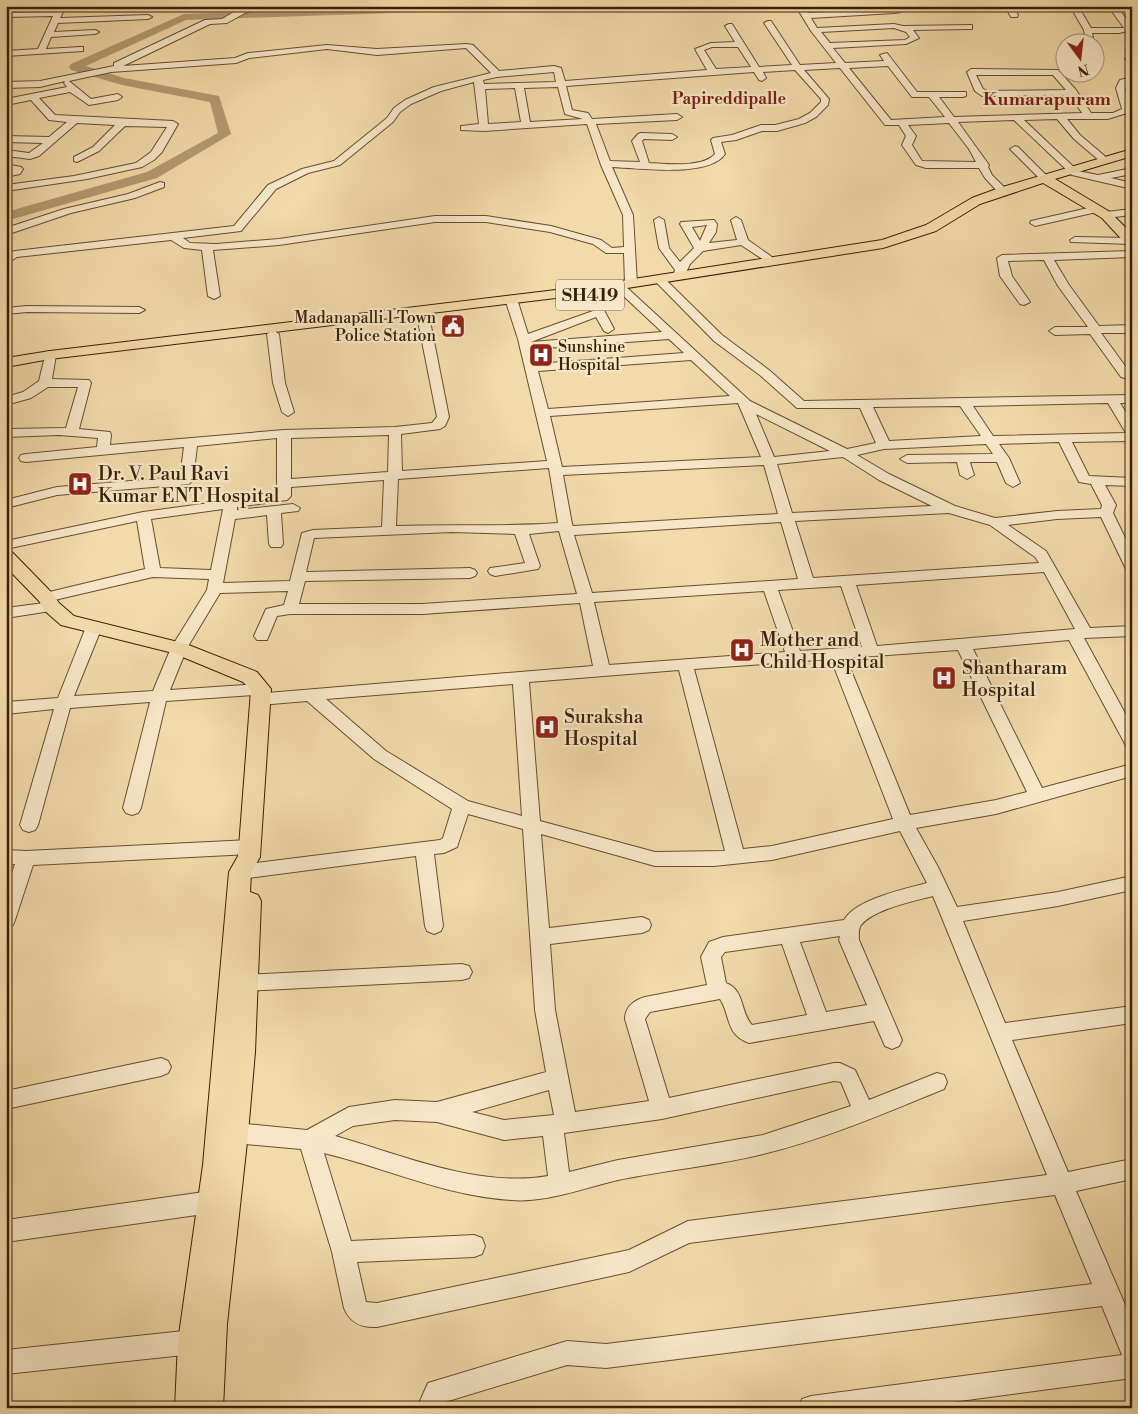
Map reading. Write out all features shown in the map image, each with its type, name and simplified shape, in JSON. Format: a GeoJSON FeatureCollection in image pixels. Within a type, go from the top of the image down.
{"type":"FeatureCollection","features":[{"type":"Feature","properties":{"kind":"main road","name":"SH419"},"geometry":{"type":"LineString","coordinates":[[1073,172],[1104,160],[1132,154]]}},
{"type":"Feature","properties":{"kind":"main road","name":"SH419"},"geometry":{"type":"LineString","coordinates":[[512,302],[591,295],[680,273],[774,262],[898,240],[931,228],[976,201],[1003,191],[1132,154]]}},
{"type":"Feature","properties":{"kind":"main road","name":"SH419"},"geometry":{"type":"LineString","coordinates":[[50,357],[272,334],[663,283],[894,247],[939,231],[993,200],[1046,179]]}},
{"type":"Feature","properties":{"kind":"main road"},"geometry":{"type":"LineString","coordinates":[[1046,179],[1102,212],[1132,241]]}},
{"type":"Feature","properties":{"kind":"main road","name":"SH419"},"geometry":{"type":"LineString","coordinates":[[6,363],[423,314]]}},
{"type":"Feature","properties":{"kind":"main road"},"geometry":{"type":"LineString","coordinates":[[6,556],[68,621],[179,648],[250,677],[260,694],[233,1053],[235,1133],[212,1324],[208,1408]]}},
{"type":"Feature","properties":{"kind":"main road"},"geometry":{"type":"LineString","coordinates":[[190,1408],[193,1342],[220,1117],[245,983],[248,862]]}},
{"type":"Feature","properties":{"kind":"street"},"geometry":{"type":"LineString","coordinates":[[16,14],[21,6]]}},
{"type":"Feature","properties":{"kind":"street"},"geometry":{"type":"LineString","coordinates":[[111,69],[208,22],[224,21],[242,12],[265,6]]}},
{"type":"Feature","properties":{"kind":"street"},"geometry":{"type":"LineString","coordinates":[[805,11],[898,10],[895,6]]}},
{"type":"Feature","properties":{"kind":"street"},"geometry":{"type":"LineString","coordinates":[[1009,6],[1014,15]]}},
{"type":"Feature","properties":{"kind":"street"},"geometry":{"type":"LineString","coordinates":[[1074,6],[1088,30],[1119,31],[1130,28],[1112,6]]}},
{"type":"Feature","properties":{"kind":"street"},"geometry":{"type":"LineString","coordinates":[[805,11],[828,46],[922,164],[984,165]]}},
{"type":"Feature","properties":{"kind":"street"},"geometry":{"type":"LineString","coordinates":[[41,51],[58,13]]}},
{"type":"Feature","properties":{"kind":"street"},"geometry":{"type":"LineString","coordinates":[[6,15],[58,13],[148,17]]}},
{"type":"Feature","properties":{"kind":"street"},"geometry":{"type":"LineString","coordinates":[[606,164],[714,161],[721,151],[716,140],[733,138],[761,128],[780,128],[785,124],[802,121],[813,115],[826,101],[798,68],[768,23]]}},
{"type":"Feature","properties":{"kind":"street"},"geometry":{"type":"LineString","coordinates":[[729,26],[763,80]]}},
{"type":"Feature","properties":{"kind":"street"},"geometry":{"type":"LineString","coordinates":[[816,30],[894,26],[905,28],[969,27]]}},
{"type":"Feature","properties":{"kind":"street"},"geometry":{"type":"LineString","coordinates":[[828,46],[914,40],[914,34],[905,28]]}},
{"type":"Feature","properties":{"kind":"street"},"geometry":{"type":"LineString","coordinates":[[48,35],[95,32]]}},
{"type":"Feature","properties":{"kind":"street"},"geometry":{"type":"LineString","coordinates":[[713,72],[699,49],[711,45],[739,44]]}},
{"type":"Feature","properties":{"kind":"street"},"geometry":{"type":"LineString","coordinates":[[6,85],[40,84],[111,69],[236,60],[248,56],[327,47],[388,52],[466,46],[470,47],[497,74]]}},
{"type":"Feature","properties":{"kind":"street"},"geometry":{"type":"LineString","coordinates":[[6,54],[80,49]]}},
{"type":"Feature","properties":{"kind":"street"},"geometry":{"type":"LineString","coordinates":[[882,53],[915,95],[964,94]]}},
{"type":"Feature","properties":{"kind":"street"},"geometry":{"type":"LineString","coordinates":[[1132,58],[1129,59],[1132,62]]}},
{"type":"Feature","properties":{"kind":"street"},"geometry":{"type":"LineString","coordinates":[[6,261],[8,257],[14,254],[231,230],[240,227],[272,187],[306,170],[340,161],[390,120],[395,111],[412,100],[433,91],[479,83],[519,86],[562,84],[713,72],[890,63]]}},
{"type":"Feature","properties":{"kind":"street"},"geometry":{"type":"LineString","coordinates":[[479,83],[497,74],[554,68],[558,70],[568,112],[586,115],[592,122],[606,164],[628,215],[629,250],[624,287],[743,402],[845,453],[884,477],[950,509],[995,522],[1041,554],[1049,567],[1132,742]]}},
{"type":"Feature","properties":{"kind":"street"},"geometry":{"type":"LineString","coordinates":[[888,122],[1016,117],[1036,96],[1054,72],[1073,92],[1088,116]]}},
{"type":"Feature","properties":{"kind":"street"},"geometry":{"type":"LineString","coordinates":[[1073,92],[1036,96],[981,93],[970,73],[1036,96],[1088,116],[1111,116],[1127,110],[1120,88],[1123,86],[1123,82],[1132,80]]}},
{"type":"Feature","properties":{"kind":"street"},"geometry":{"type":"LineString","coordinates":[[68,79],[72,89],[89,102],[118,106],[102,122]]}},
{"type":"Feature","properties":{"kind":"street"},"geometry":{"type":"LineString","coordinates":[[479,83],[484,128]]}},
{"type":"Feature","properties":{"kind":"street"},"geometry":{"type":"LineString","coordinates":[[519,86],[526,126]]}},
{"type":"Feature","properties":{"kind":"street"},"geometry":{"type":"LineString","coordinates":[[6,102],[72,89]]}},
{"type":"Feature","properties":{"kind":"street"},"geometry":{"type":"LineString","coordinates":[[933,96],[952,119],[984,165],[988,176],[1003,191]]}},
{"type":"Feature","properties":{"kind":"street"},"geometry":{"type":"LineString","coordinates":[[1036,96],[1104,160]]}},
{"type":"Feature","properties":{"kind":"street"},"geometry":{"type":"LineString","coordinates":[[6,188],[98,175],[141,164],[149,160],[172,130],[173,124],[124,124],[73,121],[50,117],[34,98]]}},
{"type":"Feature","properties":{"kind":"street"},"geometry":{"type":"LineString","coordinates":[[77,159],[88,155],[106,142],[124,124],[140,112]]}},
{"type":"Feature","properties":{"kind":"street"},"geometry":{"type":"LineString","coordinates":[[464,128],[677,117]]}},
{"type":"Feature","properties":{"kind":"street"},"geometry":{"type":"LineString","coordinates":[[1016,117],[1073,172],[1132,186]]}},
{"type":"Feature","properties":{"kind":"street"},"geometry":{"type":"LineString","coordinates":[[6,153],[30,156],[36,154],[73,121]]}},
{"type":"Feature","properties":{"kind":"street"},"geometry":{"type":"LineString","coordinates":[[902,122],[910,134],[902,139]]}},
{"type":"Feature","properties":{"kind":"street"},"geometry":{"type":"LineString","coordinates":[[645,164],[637,141],[641,136],[671,137]]}},
{"type":"Feature","properties":{"kind":"street"},"geometry":{"type":"LineString","coordinates":[[6,139],[52,140]]}},
{"type":"Feature","properties":{"kind":"street"},"geometry":{"type":"LineString","coordinates":[[1015,149],[1046,179]]}},
{"type":"Feature","properties":{"kind":"street"},"geometry":{"type":"LineString","coordinates":[[6,167],[18,169],[16,173],[6,174]]}},
{"type":"Feature","properties":{"kind":"street"},"geometry":{"type":"LineString","coordinates":[[1095,178],[1132,171]]}},
{"type":"Feature","properties":{"kind":"street"},"geometry":{"type":"LineString","coordinates":[[6,232],[68,211],[131,196],[160,185]]}},
{"type":"Feature","properties":{"kind":"street"},"geometry":{"type":"LineString","coordinates":[[1035,223],[1102,212],[1132,212]]}},
{"type":"Feature","properties":{"kind":"street"},"geometry":{"type":"LineString","coordinates":[[172,236],[188,246],[208,247],[279,242],[435,219],[486,219],[551,229],[597,242],[610,251],[629,250]]}},
{"type":"Feature","properties":{"kind":"street"},"geometry":{"type":"LineString","coordinates":[[659,220],[664,248],[680,273],[699,248],[743,242]]}},
{"type":"Feature","properties":{"kind":"street"},"geometry":{"type":"LineString","coordinates":[[736,220],[743,242],[774,262]]}},
{"type":"Feature","properties":{"kind":"street"},"geometry":{"type":"LineString","coordinates":[[1075,240],[1132,241]]}},
{"type":"Feature","properties":{"kind":"street"},"geometry":{"type":"LineString","coordinates":[[208,247],[214,296]]}},
{"type":"Feature","properties":{"kind":"street"},"geometry":{"type":"LineString","coordinates":[[1024,302],[1006,276],[1002,258],[1132,254]]}},
{"type":"Feature","properties":{"kind":"street"},"geometry":{"type":"LineString","coordinates":[[1047,256],[1064,286],[1125,374]]}},
{"type":"Feature","properties":{"kind":"street"},"geometry":{"type":"LineString","coordinates":[[663,283],[718,338],[765,373],[798,404],[1132,399]]}},
{"type":"Feature","properties":{"kind":"street"},"geometry":{"type":"LineString","coordinates":[[591,295],[600,312],[607,334],[610,362]]}},
{"type":"Feature","properties":{"kind":"street"},"geometry":{"type":"LineString","coordinates":[[512,302],[525,342],[556,468],[566,529],[586,598],[602,671]]}},
{"type":"Feature","properties":{"kind":"street"},"geometry":{"type":"LineString","coordinates":[[6,311],[27,309],[139,310]]}},
{"type":"Feature","properties":{"kind":"street"},"geometry":{"type":"LineString","coordinates":[[525,342],[600,312]]}},
{"type":"Feature","properties":{"kind":"street"},"geometry":{"type":"LineString","coordinates":[[26,458],[284,434],[395,431],[428,428],[440,423],[443,417],[423,314]]}},
{"type":"Feature","properties":{"kind":"street"},"geometry":{"type":"LineString","coordinates":[[1055,331],[1132,329]]}},
{"type":"Feature","properties":{"kind":"street"},"geometry":{"type":"LineString","coordinates":[[272,334],[276,376],[288,412]]}},
{"type":"Feature","properties":{"kind":"street"},"geometry":{"type":"LineString","coordinates":[[525,342],[607,334],[671,334]]}},
{"type":"Feature","properties":{"kind":"street"},"geometry":{"type":"LineString","coordinates":[[530,368],[695,356]]}},
{"type":"Feature","properties":{"kind":"street"},"geometry":{"type":"LineString","coordinates":[[44,383],[50,357]]}},
{"type":"Feature","properties":{"kind":"street"},"geometry":{"type":"LineString","coordinates":[[6,401],[27,395],[44,383],[85,383],[72,432]]}},
{"type":"Feature","properties":{"kind":"street"},"geometry":{"type":"LineString","coordinates":[[285,484],[393,476],[556,468],[769,461],[845,453],[884,445],[989,440],[1131,438],[1111,398]]}},
{"type":"Feature","properties":{"kind":"street"},"geometry":{"type":"LineString","coordinates":[[963,401],[1002,458],[1013,483]]}},
{"type":"Feature","properties":{"kind":"street"},"geometry":{"type":"LineString","coordinates":[[542,413],[743,402]]}},
{"type":"Feature","properties":{"kind":"street"},"geometry":{"type":"LineString","coordinates":[[743,402],[769,461],[807,584]]}},
{"type":"Feature","properties":{"kind":"street"},"geometry":{"type":"LineString","coordinates":[[866,404],[884,445]]}},
{"type":"Feature","properties":{"kind":"street"},"geometry":{"type":"LineString","coordinates":[[389,531],[395,431]]}},
{"type":"Feature","properties":{"kind":"street"},"geometry":{"type":"LineString","coordinates":[[6,433],[72,432],[102,434],[105,436],[104,450]]}},
{"type":"Feature","properties":{"kind":"street"},"geometry":{"type":"LineString","coordinates":[[230,509],[284,496],[284,434]]}},
{"type":"Feature","properties":{"kind":"street"},"geometry":{"type":"LineString","coordinates":[[1063,438],[1084,478],[1096,481],[1132,482]]}},
{"type":"Feature","properties":{"kind":"street"},"geometry":{"type":"LineString","coordinates":[[6,504],[57,491],[184,481],[186,480],[191,442]]}},
{"type":"Feature","properties":{"kind":"street"},"geometry":{"type":"LineString","coordinates":[[907,459],[931,465],[962,458],[1002,458]]}},
{"type":"Feature","properties":{"kind":"street"},"geometry":{"type":"LineString","coordinates":[[962,458],[967,475]]}},
{"type":"Feature","properties":{"kind":"street"},"geometry":{"type":"LineString","coordinates":[[1096,481],[1109,505],[1106,513],[1132,567]]}},
{"type":"Feature","properties":{"kind":"street"},"geometry":{"type":"LineString","coordinates":[[6,544],[143,516],[230,509],[274,510],[293,508]]}},
{"type":"Feature","properties":{"kind":"street"},"geometry":{"type":"LineString","coordinates":[[132,808],[159,697],[179,648],[214,590],[230,509]]}},
{"type":"Feature","properties":{"kind":"street"},"geometry":{"type":"LineString","coordinates":[[290,609],[306,536],[313,534],[452,528],[566,529],[950,509]]}},
{"type":"Feature","properties":{"kind":"street"},"geometry":{"type":"LineString","coordinates":[[274,510],[276,544]]}},
{"type":"Feature","properties":{"kind":"street"},"geometry":{"type":"LineString","coordinates":[[995,522],[1056,514],[1106,513]]}},
{"type":"Feature","properties":{"kind":"street"},"geometry":{"type":"LineString","coordinates":[[143,516],[153,572]]}},
{"type":"Feature","properties":{"kind":"street"},"geometry":{"type":"LineString","coordinates":[[495,571],[533,566],[521,530]]}},
{"type":"Feature","properties":{"kind":"street"},"geometry":{"type":"LineString","coordinates":[[262,636],[270,612],[290,609],[422,609],[1049,567]]}},
{"type":"Feature","properties":{"kind":"street"},"geometry":{"type":"LineString","coordinates":[[6,613],[153,572],[217,575]]}},
{"type":"Feature","properties":{"kind":"street"},"geometry":{"type":"LineString","coordinates":[[214,590],[216,588],[297,582],[470,573]]}},
{"type":"Feature","properties":{"kind":"street"},"geometry":{"type":"LineString","coordinates":[[847,581],[871,651]]}},
{"type":"Feature","properties":{"kind":"street"},"geometry":{"type":"LineString","coordinates":[[770,587],[794,656]]}},
{"type":"Feature","properties":{"kind":"street"},"geometry":{"type":"LineString","coordinates":[[29,825],[64,702],[94,627]]}},
{"type":"Feature","properties":{"kind":"street"},"geometry":{"type":"LineString","coordinates":[[6,708],[64,702],[159,697],[260,694],[312,696],[685,664],[963,645],[1132,631]]}},
{"type":"Feature","properties":{"kind":"street"},"geometry":{"type":"LineString","coordinates":[[963,645],[1037,796]]}},
{"type":"Feature","properties":{"kind":"street"},"geometry":{"type":"LineString","coordinates":[[836,653],[904,824],[922,850],[952,915],[1061,1184],[1130,1342]]}},
{"type":"Feature","properties":{"kind":"street"},"geometry":{"type":"LineString","coordinates":[[685,664],[736,857]]}},
{"type":"Feature","properties":{"kind":"street"},"geometry":{"type":"LineString","coordinates":[[521,678],[545,1010],[558,1078],[560,1185]]}},
{"type":"Feature","properties":{"kind":"street"},"geometry":{"type":"LineString","coordinates":[[312,696],[380,754],[462,806],[655,859],[736,857],[772,853],[904,824],[996,807],[1132,770]]}},
{"type":"Feature","properties":{"kind":"street"},"geometry":{"type":"LineString","coordinates":[[6,857],[248,862],[424,850],[444,846],[451,842],[462,806]]}},
{"type":"Feature","properties":{"kind":"street"},"geometry":{"type":"LineString","coordinates":[[424,850],[434,926]]}},
{"type":"Feature","properties":{"kind":"street"},"geometry":{"type":"LineString","coordinates":[[6,920],[26,858]]}},
{"type":"Feature","properties":{"kind":"street"},"geometry":{"type":"LineString","coordinates":[[952,915],[1058,899],[1132,883]]}},
{"type":"Feature","properties":{"kind":"street"},"geometry":{"type":"LineString","coordinates":[[892,1040],[849,940],[849,927],[856,918],[868,910],[939,887]]}},
{"type":"Feature","properties":{"kind":"street"},"geometry":{"type":"LineString","coordinates":[[540,936],[642,925]]}},
{"type":"Feature","properties":{"kind":"street"},"geometry":{"type":"LineString","coordinates":[[718,990],[711,957],[716,948],[723,945],[849,927]]}},
{"type":"Feature","properties":{"kind":"street"},"geometry":{"type":"LineString","coordinates":[[788,936],[820,1022]]}},
{"type":"Feature","properties":{"kind":"street"},"geometry":{"type":"LineString","coordinates":[[245,983],[462,972]]}},
{"type":"Feature","properties":{"kind":"street"},"geometry":{"type":"LineString","coordinates":[[662,1108],[635,1019],[635,1013],[645,1005],[718,990],[726,992],[729,995],[740,1027],[750,1034],[880,1011]]}},
{"type":"Feature","properties":{"kind":"street"},"geometry":{"type":"LineString","coordinates":[[999,1033],[1132,1014]]}},
{"type":"Feature","properties":{"kind":"street"},"geometry":{"type":"LineString","coordinates":[[6,1100],[161,1066]]}},
{"type":"Feature","properties":{"kind":"street"},"geometry":{"type":"LineString","coordinates":[[309,1140],[349,1117],[395,1110],[437,1112],[504,1130],[559,1124],[662,1108],[840,1072],[848,1076],[864,1111]]}},
{"type":"Feature","properties":{"kind":"street"},"geometry":{"type":"LineString","coordinates":[[437,1112],[558,1078]]}},
{"type":"Feature","properties":{"kind":"street"},"geometry":{"type":"LineString","coordinates":[[235,1133],[309,1140],[468,1183],[512,1190],[560,1185],[616,1171],[737,1150],[779,1140],[864,1111],[937,1082]]}},
{"type":"Feature","properties":{"kind":"street"},"geometry":{"type":"LineString","coordinates":[[309,1140],[343,1252],[356,1308],[360,1314],[366,1316],[405,1310],[629,1262],[688,1232],[1061,1184],[1132,1169]]}},
{"type":"Feature","properties":{"kind":"street"},"geometry":{"type":"LineString","coordinates":[[6,1231],[211,1202]]}},
{"type":"Feature","properties":{"kind":"street"},"geometry":{"type":"LineString","coordinates":[[343,1252],[474,1246]]}},
{"type":"Feature","properties":{"kind":"street"},"geometry":{"type":"LineString","coordinates":[[433,1408],[432,1401],[437,1392],[567,1354],[606,1356],[1108,1294]]}},
{"type":"Feature","properties":{"kind":"street"},"geometry":{"type":"LineString","coordinates":[[6,1362],[193,1342]]}},
{"type":"Feature","properties":{"kind":"street"},"geometry":{"type":"LineString","coordinates":[[810,1408],[1132,1366]]}},
{"type":"Feature","properties":{"kind":"waterway"},"geometry":{"type":"LineString","coordinates":[[6,217],[152,175],[225,134],[215,99],[122,81],[75,67],[184,17],[421,9],[439,6]]}},
{"type":"Feature","properties":{"kind":"place","name":"Madanapalli 1 Town Police Station"},"geometry":{"type":"Point","coordinates":[453,326]}},
{"type":"Feature","properties":{"kind":"place","name":"Sunshine Hospital"},"geometry":{"type":"Point","coordinates":[541,355]}},
{"type":"Feature","properties":{"kind":"place","name":"Dr. V. Paul Ravi Kumar ENT Hospital"},"geometry":{"type":"Point","coordinates":[80,484]}},
{"type":"Feature","properties":{"kind":"place","name":"Mother and Child Hospital"},"geometry":{"type":"Point","coordinates":[742,650]}},
{"type":"Feature","properties":{"kind":"place","name":"Shantharam Hospital"},"geometry":{"type":"Point","coordinates":[944,678]}},
{"type":"Feature","properties":{"kind":"place","name":"Suraksha Hospital"},"geometry":{"type":"Point","coordinates":[547,727]}},
{"type":"Feature","properties":{"kind":"district","name":"Papireddipalle"},"geometry":{"type":"Point","coordinates":[729,98]}},
{"type":"Feature","properties":{"kind":"district","name":"Kumarapuram"},"geometry":{"type":"Point","coordinates":[1047,99]}}]}
